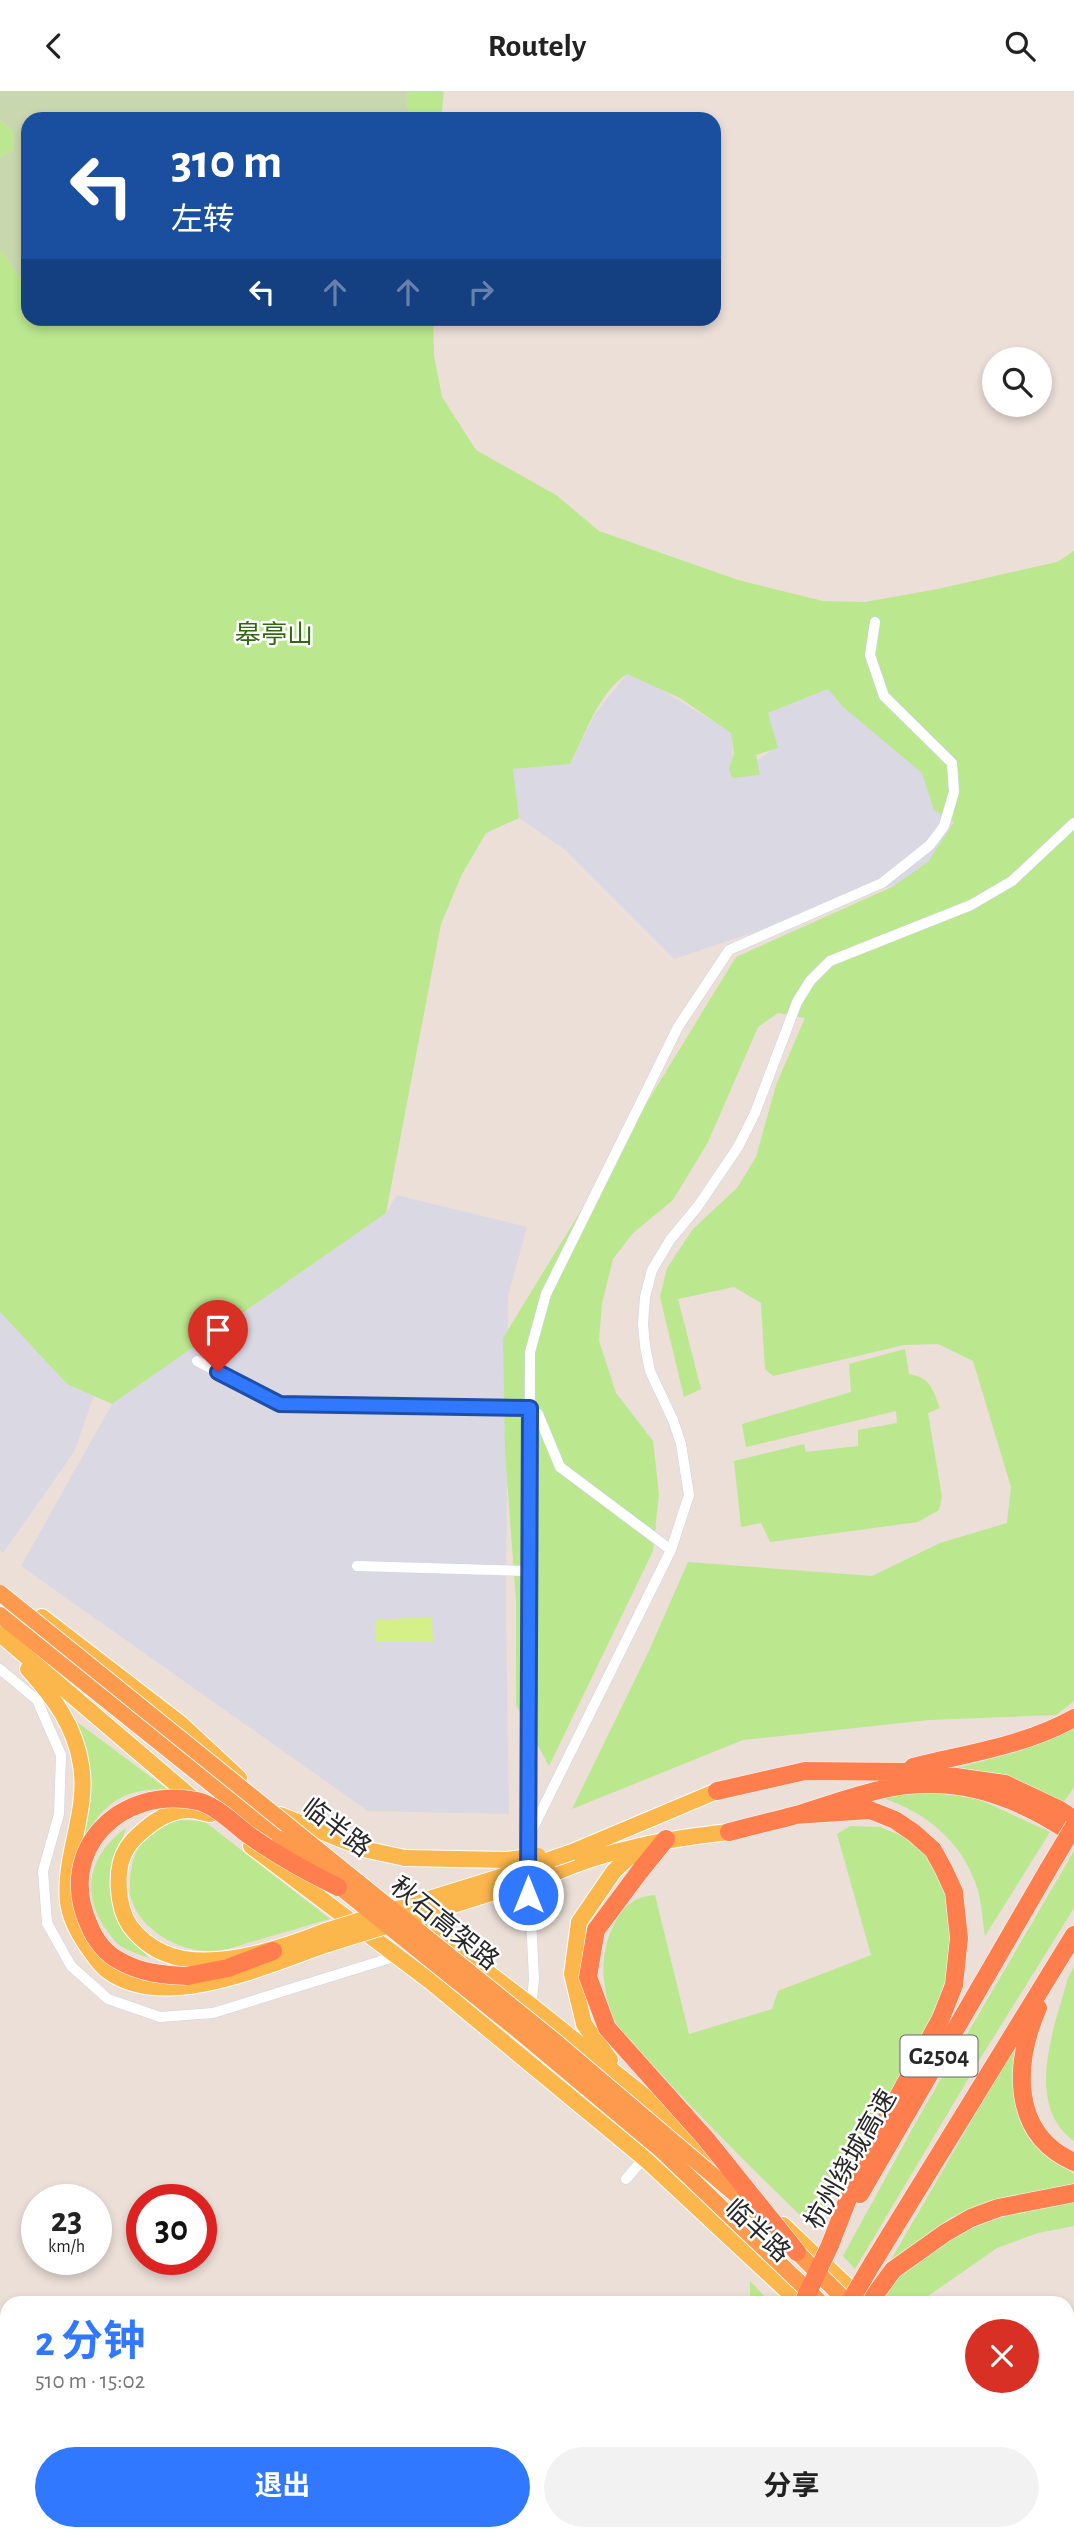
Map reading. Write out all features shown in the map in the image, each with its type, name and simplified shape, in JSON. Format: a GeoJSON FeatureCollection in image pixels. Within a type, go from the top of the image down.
{"type":"FeatureCollection","features":[{"type":"Feature","properties":{"kind":"highway","name":"秋石高架路"},"geometry":{"type":"LineString","coordinates":[[0,1593],[556,2042],[757,2213],[842,2296]]}},
{"type":"Feature","properties":{"kind":"highway","name":"秋石高架路"},"geometry":{"type":"LineString","coordinates":[[0,1615],[520,2032],[660,2149],[814,2296]]}},
{"type":"Feature","properties":{"kind":"highway"},"geometry":{"type":"LineString","coordinates":[[890,1773],[1010,1745],[1052,1730],[1074,1718]]}},
{"type":"Feature","properties":{"kind":"highway"},"geometry":{"type":"LineString","coordinates":[[718,1791],[805,1771],[920,1772],[1005,1784],[1058,1808],[1074,1819]]}},
{"type":"Feature","properties":{"kind":"highway"},"geometry":{"type":"LineString","coordinates":[[729,1832],[889,1789],[910,1785],[942,1785],[978,1790],[1021,1805],[1052,1820],[1074,1835]]}},
{"type":"Feature","properties":{"kind":"highway"},"geometry":{"type":"LineString","coordinates":[[273,1951],[228,1968],[187,1976],[160,1975],[119,1961],[103,1948],[83,1913],[80,1891],[86,1854],[106,1823],[119,1813],[162,1797],[201,1801],[296,1867],[338,1887]]}},
{"type":"Feature","properties":{"kind":"highway"},"geometry":{"type":"LineString","coordinates":[[795,1815],[870,1810],[895,1820],[933,1850],[954,1892],[958,1925],[954,1985],[941,2018],[862,2163],[830,2245]]}},
{"type":"Feature","properties":{"kind":"highway","name":"杭州绕城高速"},"geometry":{"type":"LineString","coordinates":[[805,2296],[830,2245],[1074,1826]]}},
{"type":"Feature","properties":{"kind":"highway"},"geometry":{"type":"LineString","coordinates":[[666,1839],[596,1930],[589,1977],[607,2028],[706,2139],[797,2252]]}},
{"type":"Feature","properties":{"kind":"highway","name":"G2504"},"geometry":{"type":"LineString","coordinates":[[853,2296],[1074,1935]]}},
{"type":"Feature","properties":{"kind":"highway"},"geometry":{"type":"LineString","coordinates":[[1061,1955],[1023,2049],[1021,2076],[1025,2110],[1042,2139],[1074,2162]]}},
{"type":"Feature","properties":{"kind":"highway"},"geometry":{"type":"LineString","coordinates":[[873,2296],[893,2270],[945,2232],[971,2218],[998,2208],[1074,2193]]}},
{"type":"Feature","properties":{"kind":"main road","name":"临半路"},"geometry":{"type":"LineString","coordinates":[[0,1586],[181,1724],[280,1815],[532,2006],[643,2095],[859,2296]]}},
{"type":"Feature","properties":{"kind":"main road","name":"临半路"},"geometry":{"type":"LineString","coordinates":[[0,1637],[210,1814],[397,1956],[644,2158],[794,2296]]}},
{"type":"Feature","properties":{"kind":"main road"},"geometry":{"type":"LineString","coordinates":[[0,1637],[66,1717],[75,1736],[82,1766],[83,1792],[70,1856],[68,1904],[73,1921],[82,1939],[107,1971],[145,1985],[172,1988],[202,1985],[572,1852],[718,1791]]}},
{"type":"Feature","properties":{"kind":"main road"},"geometry":{"type":"LineString","coordinates":[[210,1814],[189,1810],[169,1814],[154,1821],[126,1849],[119,1870],[122,1907],[130,1925],[144,1941],[164,1953],[184,1958],[229,1958],[273,1951],[552,1874],[588,1858],[666,1839],[729,1832]]}},
{"type":"Feature","properties":{"kind":"main road"},"geometry":{"type":"LineString","coordinates":[[280,1815],[368,1850],[405,1858],[506,1860],[572,1852]]}},
{"type":"Feature","properties":{"kind":"main road"},"geometry":{"type":"LineString","coordinates":[[643,2095],[607,2057],[584,2024],[572,1974],[579,1922],[598,1893],[614,1871],[628,1858],[666,1839]]}},
{"type":"Feature","properties":{"kind":"street"},"geometry":{"type":"LineString","coordinates":[[510,2047],[532,2006],[534,1979],[528,1895],[530,1352],[546,1294],[678,1027],[729,950],[882,883],[930,845],[944,826],[954,792],[952,763],[884,696],[870,655],[875,622]]}},
{"type":"Feature","properties":{"kind":"street"},"geometry":{"type":"LineString","coordinates":[[528,1838],[671,1550],[689,1495],[681,1444],[650,1371],[643,1324],[645,1297],[652,1270],[670,1240],[698,1206],[738,1147],[755,1113],[797,1002],[810,981],[830,961],[971,905],[1012,881],[1074,823]]}},
{"type":"Feature","properties":{"kind":"street"},"geometry":{"type":"LineString","coordinates":[[197,1361],[280,1404],[530,1408],[538,1414],[560,1467],[671,1550]]}},
{"type":"Feature","properties":{"kind":"street"},"geometry":{"type":"LineString","coordinates":[[357,1566],[529,1571]]}},
{"type":"Feature","properties":{"kind":"street"},"geometry":{"type":"LineString","coordinates":[[0,1669],[37,1700],[61,1755],[58,1814],[43,1871],[47,1923],[71,1966],[108,1999],[160,2017],[213,2013],[397,1956]]}},
{"type":"Feature","properties":{"kind":"street"},"geometry":{"type":"LineString","coordinates":[[626,2179],[644,2158]]}},
{"type":"Feature","properties":{"kind":"shaded area"},"geometry":{"type":"Polygon","coordinates":[[[1074,633],[921,876],[674,959],[564,849],[519,818],[512,769],[570,764],[595,714],[627,674],[657,687],[732,733],[733,778],[770,751],[768,713],[828,689],[1074,633]]]}},
{"type":"Feature","properties":{"kind":"shaded area"},"geometry":{"type":"Polygon","coordinates":[[[397,1195],[527,1227],[508,1296],[506,1611],[509,1814],[368,1811],[21,1566],[112,1404],[386,1213],[397,1195]]]}},
{"type":"Feature","properties":{"kind":"shaded area"},"geometry":{"type":"Polygon","coordinates":[[[0,1312],[67,1384],[94,1396],[74,1452],[3,1553],[0,1550],[0,1312]]]}},
{"type":"Feature","properties":{"kind":"green space"},"geometry":{"type":"Polygon","coordinates":[[[0,91],[406,91],[408,112],[21,112],[21,278],[0,250],[0,157],[14,150],[13,132],[0,120],[0,91]]]}},
{"type":"Feature","properties":{"kind":"green space"},"geometry":{"type":"Polygon","coordinates":[[[406,91],[444,91],[442,112],[408,112],[406,91]]]}},
{"type":"Feature","properties":{"kind":"green space"},"geometry":{"type":"Polygon","coordinates":[[[0,120],[13,132],[14,150],[0,157],[0,120]]]}},
{"type":"Feature","properties":{"kind":"green space","name":"皋亭山"},"geometry":{"type":"Polygon","coordinates":[[[0,250],[21,278],[21,326],[433,326],[434,356],[442,397],[476,450],[556,495],[599,531],[738,580],[823,601],[865,602],[938,589],[1057,562],[1074,551],[1074,1701],[1056,1715],[929,1720],[743,1740],[572,1809],[648,1653],[688,1562],[872,1576],[940,1543],[1007,1523],[1011,1487],[973,1361],[938,1344],[904,1345],[773,1376],[765,1369],[761,1303],[734,1287],[678,1299],[701,1389],[684,1397],[660,1297],[667,1268],[693,1229],[737,1188],[756,1157],[776,1085],[805,1018],[778,1013],[758,1027],[708,1142],[673,1200],[632,1234],[613,1259],[602,1303],[599,1341],[616,1393],[653,1441],[659,1494],[653,1551],[549,1766],[516,1705],[516,1600],[505,1451],[503,1338],[736,957],[892,887],[928,862],[954,822],[934,810],[922,773],[842,706],[828,689],[768,713],[778,748],[756,755],[760,775],[732,778],[729,769],[734,753],[731,733],[680,698],[627,674],[600,703],[570,764],[513,769],[519,818],[486,833],[462,874],[441,924],[386,1213],[112,1404],[67,1384],[0,1312],[0,250]]]}},
{"type":"Feature","properties":{"kind":"green space"},"geometry":{"type":"Polygon","coordinates":[[[905,1349],[909,1374],[926,1381],[940,1408],[928,1413],[942,1497],[939,1510],[918,1522],[770,1542],[761,1523],[741,1527],[734,1461],[804,1444],[806,1452],[858,1446],[858,1430],[897,1423],[896,1411],[746,1447],[742,1424],[851,1392],[849,1364],[905,1349]]]}},
{"type":"Feature","properties":{"kind":"green space"},"geometry":{"type":"Polygon","coordinates":[[[432,1617],[433,1642],[376,1642],[375,1620],[432,1617]]]}},
{"type":"Feature","properties":{"kind":"green space"},"geometry":{"type":"Polygon","coordinates":[[[77,1722],[167,1789],[138,1792],[116,1800],[99,1816],[82,1840],[89,1768],[77,1722]]]}},
{"type":"Feature","properties":{"kind":"green space"},"geometry":{"type":"Polygon","coordinates":[[[1074,1726],[1074,1787],[1062,1805],[1032,1787],[997,1773],[957,1768],[1017,1752],[1074,1726]]]}},
{"type":"Feature","properties":{"kind":"green space"},"geometry":{"type":"Polygon","coordinates":[[[916,1791],[976,1798],[1050,1832],[985,1936],[977,1888],[960,1853],[939,1829],[926,1819],[882,1798],[916,1791]]]}},
{"type":"Feature","properties":{"kind":"green space"},"geometry":{"type":"Polygon","coordinates":[[[182,1820],[204,1821],[330,1919],[217,1951],[186,1948],[163,1937],[143,1920],[136,1910],[130,1895],[131,1871],[138,1849],[151,1833],[182,1820]]]}},
{"type":"Feature","properties":{"kind":"green space"},"geometry":{"type":"Polygon","coordinates":[[[850,1826],[880,1827],[912,1840],[933,1860],[949,1903],[953,1932],[943,2000],[815,2229],[718,2134],[621,2030],[613,2017],[606,1995],[605,1950],[616,1922],[628,1905],[640,1898],[655,1895],[689,2034],[772,2009],[778,1991],[871,1955],[837,1834],[850,1826]]]}},
{"type":"Feature","properties":{"kind":"green space"},"geometry":{"type":"Polygon","coordinates":[[[126,1828],[120,1845],[127,1935],[149,1958],[118,1944],[99,1918],[93,1904],[92,1876],[96,1863],[113,1838],[126,1828]]]}},
{"type":"Feature","properties":{"kind":"green space"},"geometry":{"type":"Polygon","coordinates":[[[1074,1851],[1074,1908],[855,2269],[843,2256],[921,2113],[1074,1851]]]}},
{"type":"Feature","properties":{"kind":"green space"},"geometry":{"type":"Polygon","coordinates":[[[1074,1967],[1074,2141],[1059,2125],[1050,2107],[1046,2086],[1047,2064],[1056,2019],[1074,1967]]]}},
{"type":"Feature","properties":{"kind":"green space"},"geometry":{"type":"Polygon","coordinates":[[[1017,2043],[1016,2098],[1023,2124],[1038,2147],[1074,2174],[1074,2186],[1022,2194],[950,2218],[889,2263],[1017,2043]]]}},
{"type":"Feature","properties":{"kind":"green space"},"geometry":{"type":"Polygon","coordinates":[[[1074,2201],[1074,2226],[1038,2233],[997,2248],[928,2296],[884,2296],[917,2261],[939,2245],[975,2227],[1036,2208],[1074,2201]]]}},
{"type":"Feature","properties":{"kind":"green space"},"geometry":{"type":"Polygon","coordinates":[[[750,2281],[764,2296],[750,2296],[750,2281]]]}},
{"type":"Feature","properties":{"kind":"route"},"geometry":{"type":"LineString","coordinates":[[218,1372],[280,1404],[530,1408],[528,1895]]}}]}
